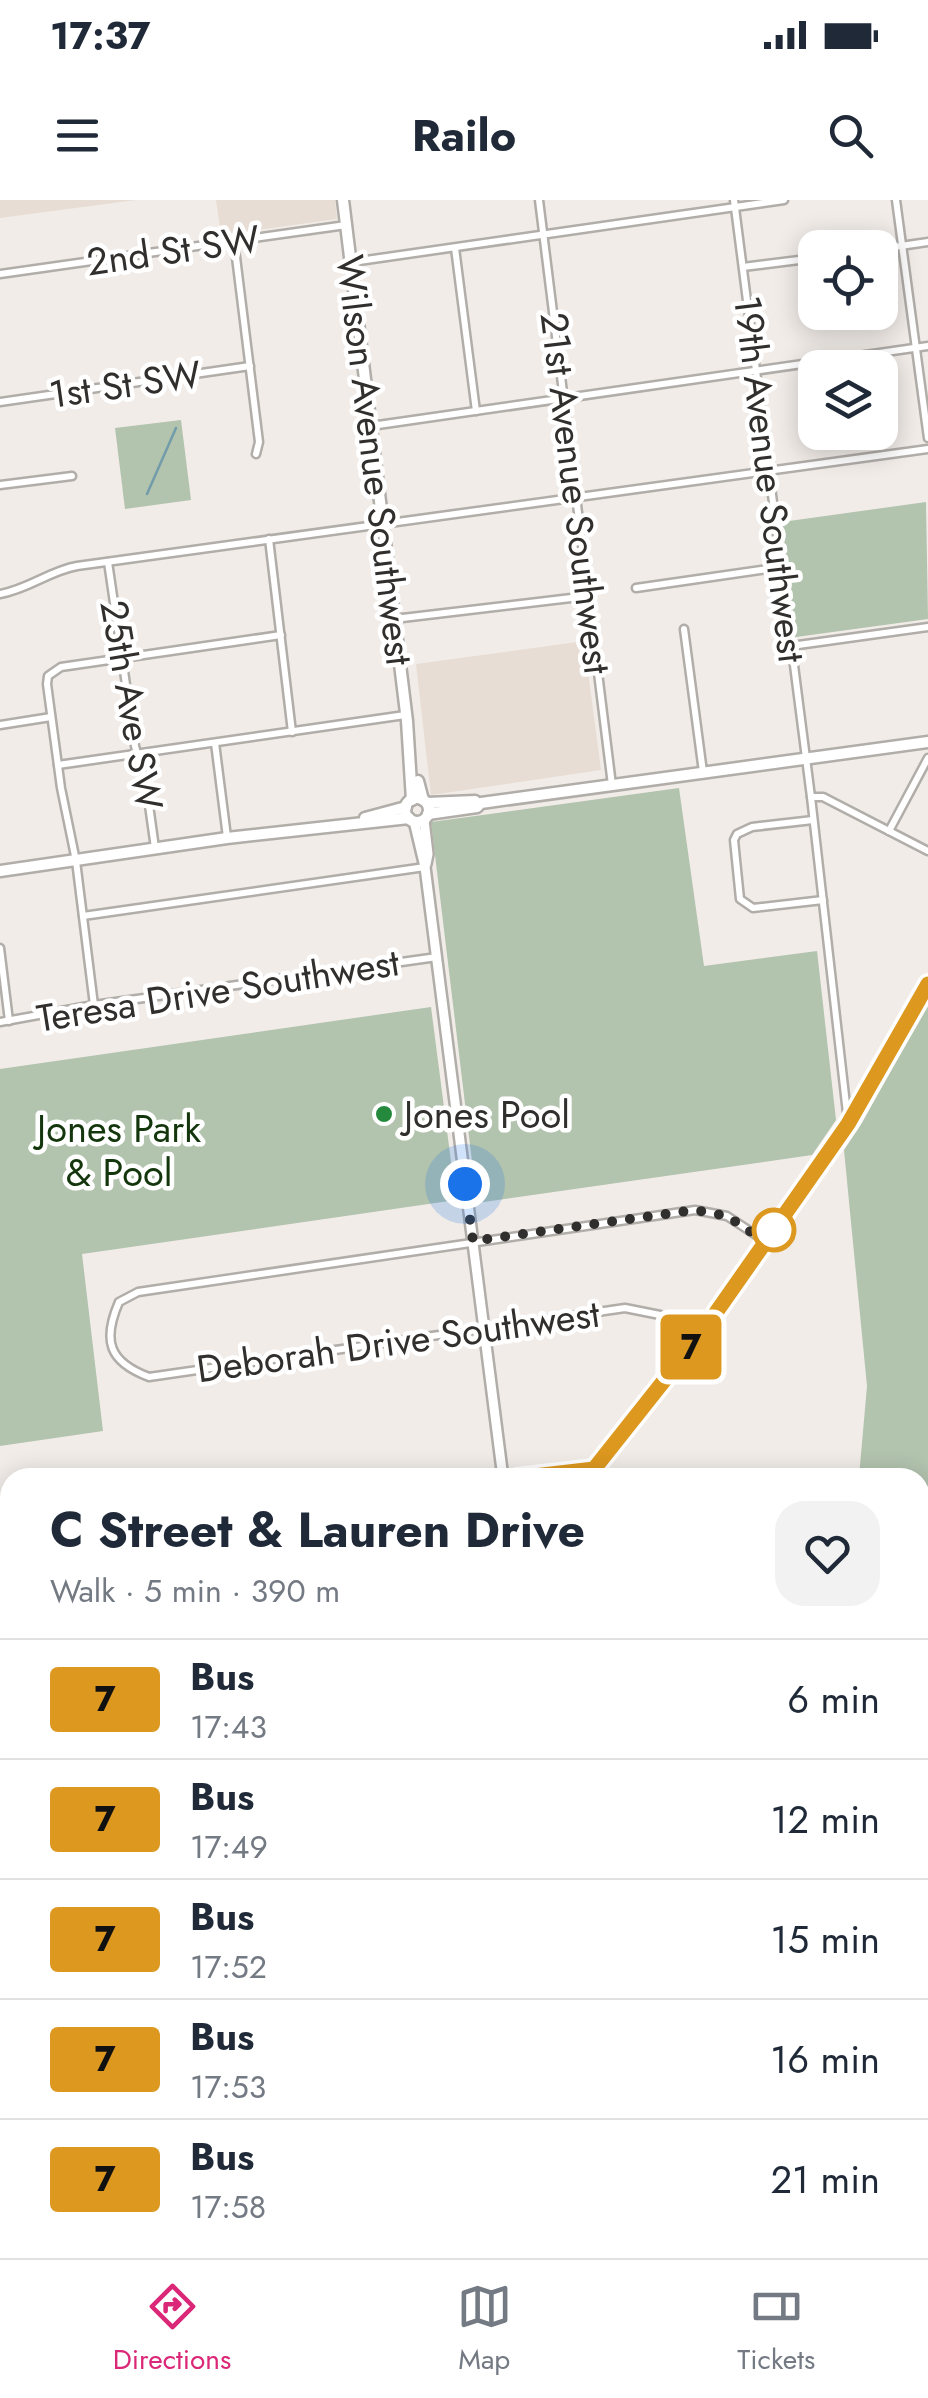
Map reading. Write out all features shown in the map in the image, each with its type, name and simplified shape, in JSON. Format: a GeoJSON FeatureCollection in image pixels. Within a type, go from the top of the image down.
{"type":"FeatureCollection","features":[{"type":"Feature","properties":{"kind":"main road","name":"Wilson Avenue Southwest"},"geometry":{"type":"LineString","coordinates":[[343,200],[418,810]]}},
{"type":"Feature","properties":{"kind":"main road"},"geometry":{"type":"LineString","coordinates":[[0,871],[360,821],[472,800],[481,804],[928,742]]}},
{"type":"Feature","properties":{"kind":"main road"},"geometry":{"type":"LineString","coordinates":[[594,1468],[696,1340],[848,1124],[928,984]]}},
{"type":"Feature","properties":{"kind":"street","name":"21st Avenue Southwest"},"geometry":{"type":"LineString","coordinates":[[539,200],[612,786]]}},
{"type":"Feature","properties":{"kind":"street"},"geometry":{"type":"LineString","coordinates":[[350,262],[784,200]]}},
{"type":"Feature","properties":{"kind":"street"},"geometry":{"type":"LineString","coordinates":[[896,200],[928,438]]}},
{"type":"Feature","properties":{"kind":"street","name":"19th Avenue Southwest"},"geometry":{"type":"LineString","coordinates":[[735,204],[814,820],[848,1124]]}},
{"type":"Feature","properties":{"kind":"street","name":"2nd St SW"},"geometry":{"type":"LineString","coordinates":[[0,274],[346,224]]}},
{"type":"Feature","properties":{"kind":"street"},"geometry":{"type":"LineString","coordinates":[[234,241],[260,442],[256,454]]}},
{"type":"Feature","properties":{"kind":"street"},"geometry":{"type":"LineString","coordinates":[[898,247],[928,242]]}},
{"type":"Feature","properties":{"kind":"street"},"geometry":{"type":"LineString","coordinates":[[456,248],[476,411]]}},
{"type":"Feature","properties":{"kind":"street"},"geometry":{"type":"LineString","coordinates":[[743,268],[798,260]]}},
{"type":"Feature","properties":{"kind":"street"},"geometry":{"type":"LineString","coordinates":[[371,426],[928,346]]}},
{"type":"Feature","properties":{"kind":"street","name":"1st St SW"},"geometry":{"type":"LineString","coordinates":[[0,402],[250,366]]}},
{"type":"Feature","properties":{"kind":"street"},"geometry":{"type":"LineString","coordinates":[[0,594],[20,591],[62,569],[928,449]]}},
{"type":"Feature","properties":{"kind":"street"},"geometry":{"type":"LineString","coordinates":[[0,485],[72,476]]}},
{"type":"Feature","properties":{"kind":"street"},"geometry":{"type":"LineString","coordinates":[[269,539],[292,732]]}},
{"type":"Feature","properties":{"kind":"street","name":"25th Ave SW"},"geometry":{"type":"LineString","coordinates":[[108,562],[155,849]]}},
{"type":"Feature","properties":{"kind":"street"},"geometry":{"type":"LineString","coordinates":[[636,588],[780,567]]}},
{"type":"Feature","properties":{"kind":"street"},"geometry":{"type":"LineString","coordinates":[[394,619],[588,596]]}},
{"type":"Feature","properties":{"kind":"street"},"geometry":{"type":"LineString","coordinates":[[791,646],[928,627]]}},
{"type":"Feature","properties":{"kind":"street"},"geometry":{"type":"LineString","coordinates":[[684,629],[703,773]]}},
{"type":"Feature","properties":{"kind":"street"},"geometry":{"type":"LineString","coordinates":[[94,1005],[48,676],[61,667],[280,635]]}},
{"type":"Feature","properties":{"kind":"street"},"geometry":{"type":"LineString","coordinates":[[0,724],[52,717]]}},
{"type":"Feature","properties":{"kind":"street"},"geometry":{"type":"LineString","coordinates":[[58,765],[407,718]]}},
{"type":"Feature","properties":{"kind":"street"},"geometry":{"type":"LineString","coordinates":[[215,742],[227,838]]}},
{"type":"Feature","properties":{"kind":"street"},"geometry":{"type":"LineString","coordinates":[[889,831],[928,758]]}},
{"type":"Feature","properties":{"kind":"street"},"geometry":{"type":"LineString","coordinates":[[811,797],[823,796],[928,851]]}},
{"type":"Feature","properties":{"kind":"street"},"geometry":{"type":"LineString","coordinates":[[418,810],[502,1468]]}},
{"type":"Feature","properties":{"kind":"street"},"geometry":{"type":"LineString","coordinates":[[814,820],[752,827],[737,834],[734,840],[740,898],[753,908],[822,900]]}},
{"type":"Feature","properties":{"kind":"street"},"geometry":{"type":"LineString","coordinates":[[83,916],[425,867]]}},
{"type":"Feature","properties":{"kind":"street"},"geometry":{"type":"LineString","coordinates":[[0,948],[10,1021]]}},
{"type":"Feature","properties":{"kind":"street","name":"Teresa Drive Southwest"},"geometry":{"type":"LineString","coordinates":[[0,1022],[437,957]]}},
{"type":"Feature","properties":{"kind":"street"},"geometry":{"type":"LineString","coordinates":[[473,1241],[695,1210],[727,1216],[766,1242]]}},
{"type":"Feature","properties":{"kind":"street","name":"Deborah Drive Southwest"},"geometry":{"type":"LineString","coordinates":[[473,1241],[138,1292],[118,1302],[110,1322],[110,1340],[118,1360],[149,1378],[634,1308],[668,1319],[696,1340]]}},
{"type":"Feature","properties":{"kind":"shaded area"},"geometry":{"type":"Polygon","coordinates":[[[0,200],[136,200],[0,218],[0,200]]]}},
{"type":"Feature","properties":{"kind":"shaded area"},"geometry":{"type":"Polygon","coordinates":[[[216,200],[335,200],[337,219],[221,235],[216,200]]]}},
{"type":"Feature","properties":{"kind":"shaded area"},"geometry":{"type":"Polygon","coordinates":[[[584,641],[601,770],[431,795],[416,664],[584,641]]]}},
{"type":"Feature","properties":{"kind":"green space"},"geometry":{"type":"Polygon","coordinates":[[[181,420],[191,500],[125,509],[115,428],[181,420]]]}},
{"type":"Feature","properties":{"kind":"green space"},"geometry":{"type":"Polygon","coordinates":[[[926,502],[928,619],[796,637],[782,522],[926,502]]]}},
{"type":"Feature","properties":{"kind":"green space"},"geometry":{"type":"Polygon","coordinates":[[[679,788],[704,966],[817,951],[836,1120],[812,1155],[477,1203],[431,822],[679,788]]]}},
{"type":"Feature","properties":{"kind":"green space"},"geometry":{"type":"Polygon","coordinates":[[[928,1003],[928,1468],[860,1468],[867,1386],[844,1150],[928,1003]]]}},
{"type":"Feature","properties":{"kind":"green space","name":"Jones Park & Pool"},"geometry":{"type":"Polygon","coordinates":[[[431,1007],[456,1200],[82,1254],[103,1431],[0,1446],[0,1069],[431,1007]]]}},
{"type":"Feature","properties":{"kind":"waterway"},"geometry":{"type":"LineString","coordinates":[[147,494],[176,428]]}},
{"type":"Feature","properties":{"kind":"bus line","name":"7"},"geometry":{"type":"LineString","coordinates":[[595,1468],[701,1334],[848,1124],[928,984]]}},
{"type":"Feature","properties":{"kind":"place","name":"Jones Pool"},"geometry":{"type":"Point","coordinates":[384,1114]}},
{"type":"Feature","properties":{"kind":"route"},"geometry":{"type":"LineString","coordinates":[[465,1184],[473,1241],[695,1210],[727,1216],[766,1242],[774,1230]]}}]}
